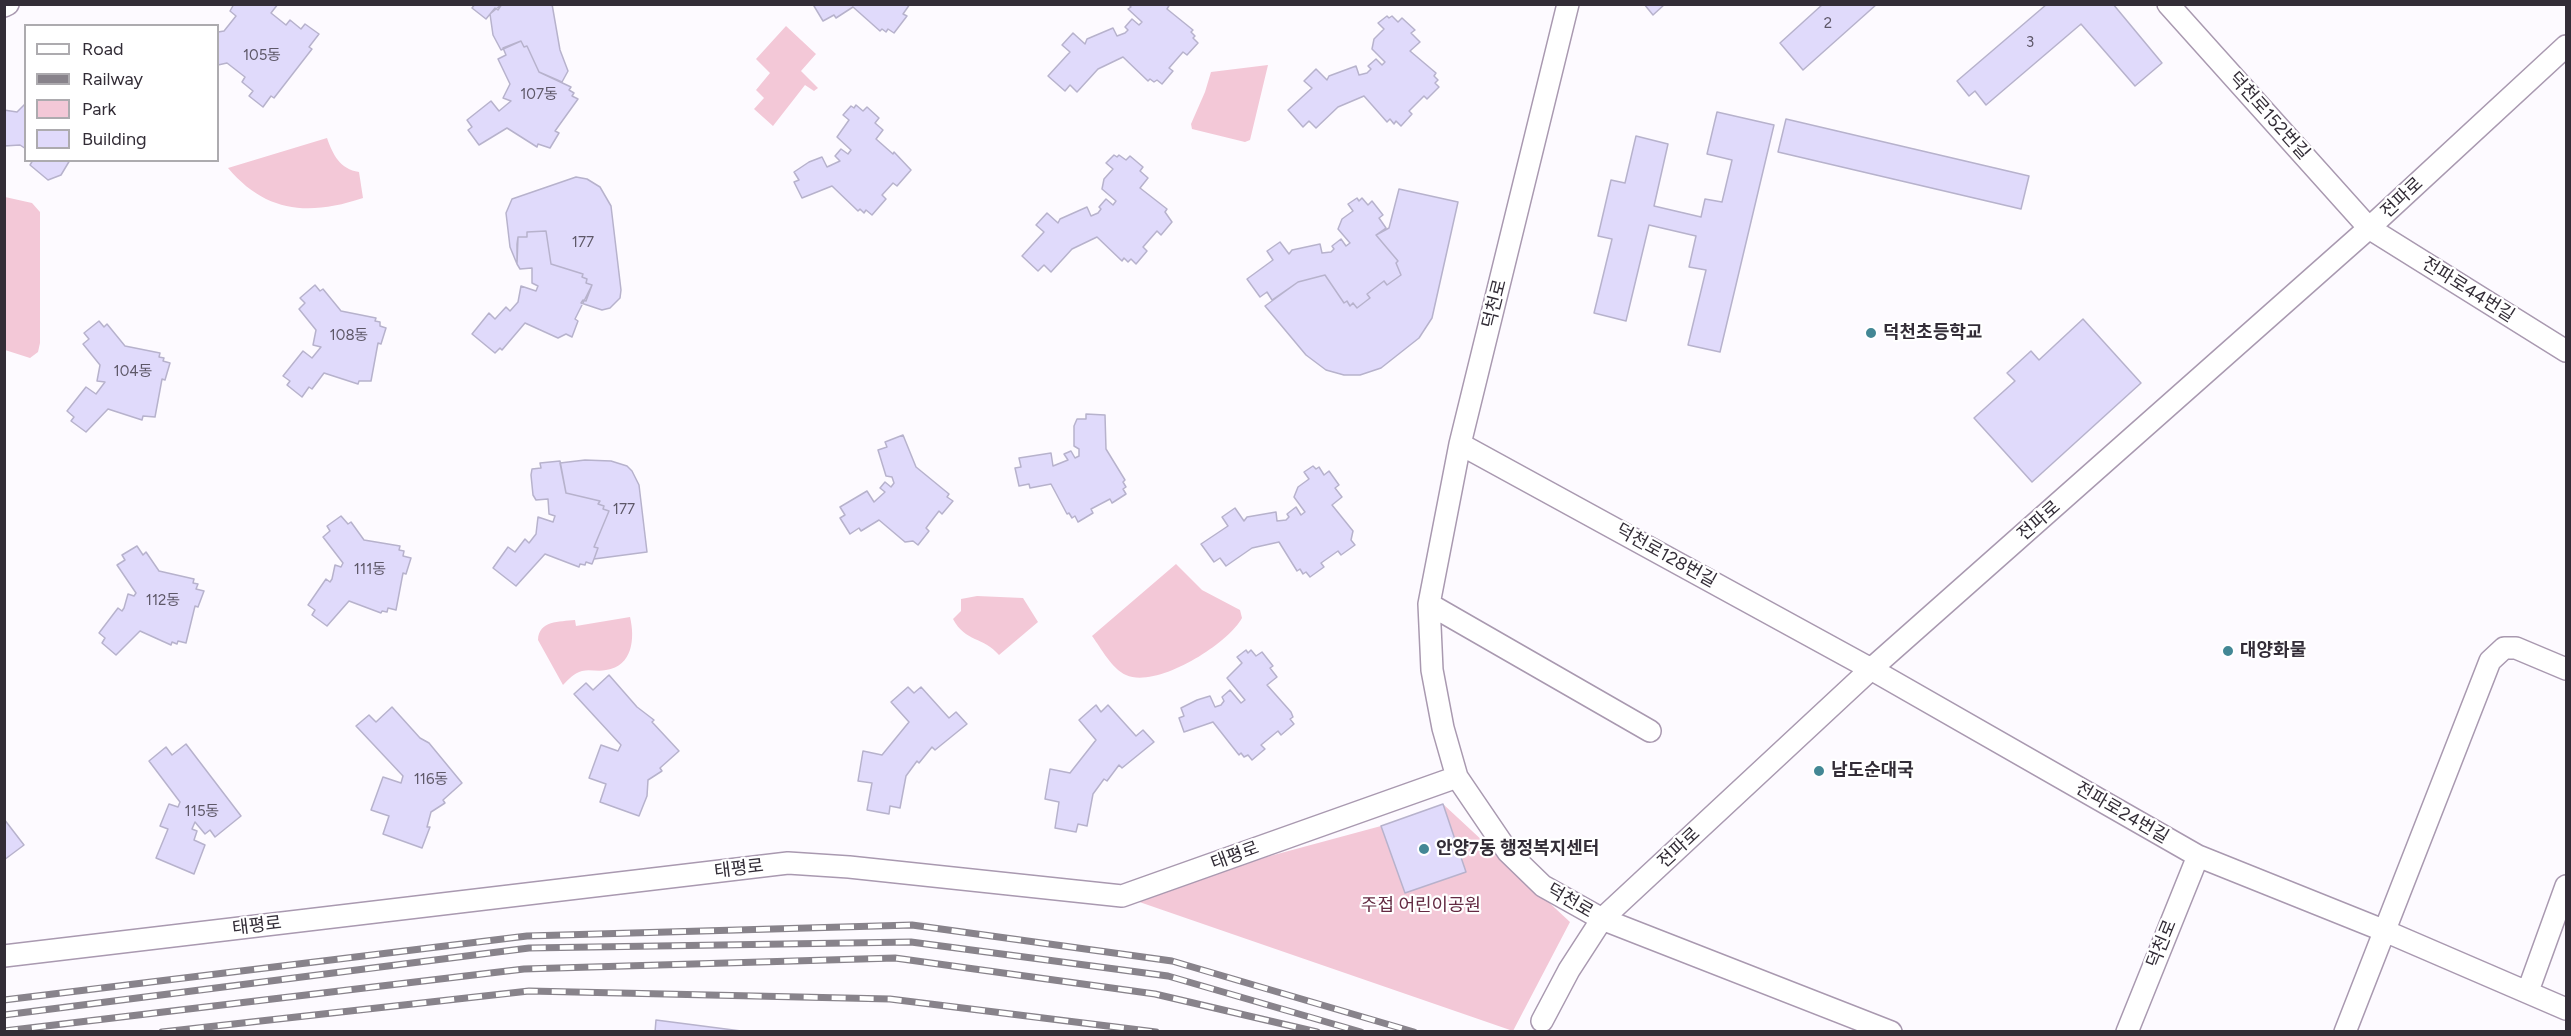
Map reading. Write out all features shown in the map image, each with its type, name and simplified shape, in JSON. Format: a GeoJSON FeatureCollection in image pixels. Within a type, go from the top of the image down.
{"type":"FeatureCollection","features":[{"type":"Feature","properties":{"kind":"street","name":"덕천로"},"geometry":{"type":"LineString","coordinates":[[1568,4],[1460,444],[1429,604],[1432,670],[1443,729],[1457,777],[1508,852],[1543,886],[1602,920],[1891,1032]]}},
{"type":"Feature","properties":{"kind":"street","name":"덕천로152번길"},"geometry":{"type":"LineString","coordinates":[[2168,4],[2369,228]]}},
{"type":"Feature","properties":{"kind":"street","name":"전파로"},"geometry":{"type":"LineString","coordinates":[[1542,1021],[1569,970],[1602,920],[1871,669],[2369,228],[2566,46]]}},
{"type":"Feature","properties":{"kind":"street","name":"전파로44번길"},"geometry":{"type":"LineString","coordinates":[[2369,228],[2566,351]]}},
{"type":"Feature","properties":{"kind":"street","name":"덕천로128번길"},"geometry":{"type":"LineString","coordinates":[[1460,444],[1871,669]]}},
{"type":"Feature","properties":{"kind":"street"},"geometry":{"type":"LineString","coordinates":[[1429,604],[1650,731]]}},
{"type":"Feature","properties":{"kind":"street"},"geometry":{"type":"LineString","coordinates":[[2345,1032],[2490,661],[2504,648],[2516,648],[2566,669]]}},
{"type":"Feature","properties":{"kind":"street","name":"전파로24번길"},"geometry":{"type":"LineString","coordinates":[[1871,669],[2198,856],[2385,931],[2566,1009]]}},
{"type":"Feature","properties":{"kind":"street","name":"태평로"},"geometry":{"type":"LineString","coordinates":[[4,956],[788,863],[849,867],[1122,896],[1457,777]]}},
{"type":"Feature","properties":{"kind":"street","name":"덕천로"},"geometry":{"type":"LineString","coordinates":[[2127,1032],[2198,856]]}},
{"type":"Feature","properties":{"kind":"street"},"geometry":{"type":"LineString","coordinates":[[2528,991],[2566,886]]}},
{"type":"Feature","properties":{"kind":"green space"},"geometry":{"type":"Polygon","coordinates":[[[786,26],[816,54],[801,71],[818,88],[814,91],[805,85],[773,126],[754,109],[764,98],[756,90],[770,73],[756,59],[786,26]]]}},
{"type":"Feature","properties":{"kind":"green space"},"geometry":{"type":"Polygon","coordinates":[[[1268,65],[1250,140],[1245,142],[1192,129],[1191,124],[1211,72],[1268,65]]]}},
{"type":"Feature","properties":{"kind":"green space"},"geometry":{"type":"Polygon","coordinates":[[[327,138],[338,160],[347,168],[359,172],[363,198],[324,207],[290,207],[258,194],[242,183],[228,168],[327,138]]]}},
{"type":"Feature","properties":{"kind":"green space"},"geometry":{"type":"Polygon","coordinates":[[[5,197],[32,203],[40,212],[40,343],[38,352],[30,358],[5,350],[5,197]]]}},
{"type":"Feature","properties":{"kind":"green space"},"geometry":{"type":"Polygon","coordinates":[[[1176,564],[1202,590],[1240,610],[1242,618],[1222,640],[1190,662],[1155,676],[1139,678],[1126,675],[1111,663],[1092,636],[1176,564]]]}},
{"type":"Feature","properties":{"kind":"green space"},"geometry":{"type":"Polygon","coordinates":[[[977,596],[1023,598],[1038,622],[999,655],[987,645],[963,632],[953,619],[961,611],[961,599],[977,596]]]}},
{"type":"Feature","properties":{"kind":"green space"},"geometry":{"type":"Polygon","coordinates":[[[630,617],[632,642],[627,657],[622,663],[606,670],[579,672],[563,685],[538,640],[542,629],[546,625],[557,622],[575,620],[576,626],[630,617]]]}},
{"type":"Feature","properties":{"kind":"green space","name":"주접 어린이공원"},"geometry":{"type":"Polygon","coordinates":[[[1443,804],[1570,922],[1513,1031],[1122,896],[1381,826],[1443,804]]]}},
{"type":"Feature","properties":{"kind":"building"},"geometry":{"type":"Polygon","coordinates":[[[234,4],[278,4],[271,13],[286,25],[290,20],[301,29],[305,24],[319,34],[309,47],[312,49],[274,98],[271,96],[263,107],[249,96],[253,91],[242,82],[245,77],[227,63],[219,65],[219,32],[224,31],[236,16],[230,11],[234,4]]]}},
{"type":"Feature","properties":{"kind":"building"},"geometry":{"type":"Polygon","coordinates":[[[475,4],[502,4],[498,10],[495,8],[486,19],[472,8],[475,4]]]}},
{"type":"Feature","properties":{"kind":"building"},"geometry":{"type":"Polygon","coordinates":[[[502,4],[552,4],[560,50],[568,71],[562,82],[539,72],[527,46],[524,47],[521,41],[501,50],[493,35],[490,14],[502,4]]]}},
{"type":"Feature","properties":{"kind":"building"},"geometry":{"type":"Polygon","coordinates":[[[816,4],[910,4],[903,14],[907,16],[894,33],[888,29],[886,32],[882,29],[880,31],[853,7],[836,18],[834,15],[823,21],[814,6],[816,4]]]}},
{"type":"Feature","properties":{"kind":"building"},"geometry":{"type":"Polygon","coordinates":[[[1128,4],[1170,4],[1167,9],[1193,30],[1191,32],[1195,36],[1193,38],[1198,43],[1187,55],[1183,52],[1169,68],[1173,71],[1162,84],[1157,80],[1148,81],[1123,57],[1098,69],[1077,92],[1070,85],[1065,91],[1048,76],[1070,52],[1062,45],[1073,33],[1085,44],[1087,39],[1113,28],[1117,36],[1125,33],[1128,30],[1125,27],[1132,19],[1139,25],[1142,22],[1128,9],[1131,7],[1128,4]]]}},
{"type":"Feature","properties":{"kind":"building"},"geometry":{"type":"Polygon","coordinates":[[[1644,4],[1665,4],[1653,15],[1644,4]]]}},
{"type":"Feature","properties":{"kind":"building"},"geometry":{"type":"Polygon","coordinates":[[[1823,4],[1877,4],[1803,70],[1780,43],[1823,4]]]}},
{"type":"Feature","properties":{"kind":"building"},"geometry":{"type":"Polygon","coordinates":[[[2047,4],[2113,4],[2162,63],[2135,86],[2081,24],[1986,105],[1975,91],[1969,96],[1957,81],[2047,4]]]}},
{"type":"Feature","properties":{"kind":"building"},"geometry":{"type":"Polygon","coordinates":[[[1387,16],[1389,18],[1392,16],[1398,22],[1402,18],[1415,30],[1411,33],[1420,42],[1410,51],[1436,73],[1434,76],[1438,80],[1435,83],[1439,87],[1427,99],[1424,96],[1409,111],[1412,114],[1401,126],[1396,121],[1394,124],[1390,119],[1387,122],[1364,96],[1338,107],[1316,128],[1309,121],[1303,127],[1288,110],[1312,88],[1304,81],[1316,69],[1327,80],[1329,76],[1356,66],[1359,75],[1367,73],[1371,69],[1368,66],[1376,59],[1382,65],[1385,62],[1372,49],[1374,39],[1384,29],[1378,23],[1387,16]]]}},
{"type":"Feature","properties":{"kind":"building"},"geometry":{"type":"Polygon","coordinates":[[[521,41],[524,47],[527,46],[539,72],[571,87],[569,90],[574,93],[572,96],[578,99],[555,131],[559,133],[550,148],[538,144],[537,147],[507,128],[479,145],[468,130],[472,127],[467,120],[491,101],[499,111],[511,101],[503,98],[510,84],[498,59],[506,55],[503,48],[521,41]]]}},
{"type":"Feature","properties":{"kind":"building"},"geometry":{"type":"Polygon","coordinates":[[[24,105],[24,148],[20,145],[4,146],[4,110],[17,112],[24,105]]]}},
{"type":"Feature","properties":{"kind":"building"},"geometry":{"type":"Polygon","coordinates":[[[856,105],[863,111],[867,107],[879,118],[875,123],[883,130],[876,139],[893,154],[894,152],[911,170],[897,186],[893,183],[882,195],[886,199],[872,215],[866,210],[864,213],[860,209],[858,211],[832,186],[802,198],[794,182],[799,180],[794,172],[809,162],[822,157],[827,167],[840,161],[835,156],[841,149],[848,154],[851,150],[837,137],[849,120],[843,115],[851,106],[854,108],[856,105]]]}},
{"type":"Feature","properties":{"kind":"building"},"geometry":{"type":"Polygon","coordinates":[[[1717,112],[1774,125],[1720,352],[1688,345],[1706,270],[1689,267],[1696,236],[1649,225],[1626,321],[1594,313],[1612,239],[1598,236],[1611,180],[1625,183],[1636,136],[1668,144],[1654,206],[1701,217],[1705,199],[1722,202],[1732,160],[1707,154],[1717,112]]]}},
{"type":"Feature","properties":{"kind":"building"},"geometry":{"type":"Polygon","coordinates":[[[1786,119],[2029,176],[2021,209],[1778,152],[1786,119]]]}},
{"type":"Feature","properties":{"kind":"building"},"geometry":{"type":"Polygon","coordinates":[[[1114,155],[1117,157],[1119,155],[1126,160],[1130,156],[1143,167],[1140,171],[1148,178],[1140,188],[1167,209],[1165,212],[1172,222],[1161,235],[1157,231],[1143,247],[1147,251],[1136,264],[1131,259],[1128,262],[1124,258],[1122,261],[1097,237],[1072,249],[1051,272],[1044,265],[1038,271],[1022,256],[1044,232],[1036,225],[1047,213],[1058,223],[1060,219],[1087,207],[1091,216],[1098,213],[1101,209],[1099,207],[1106,199],[1113,205],[1116,201],[1102,189],[1104,179],[1113,169],[1106,163],[1114,155]]]}},
{"type":"Feature","properties":{"kind":"building"},"geometry":{"type":"Polygon","coordinates":[[[32,162],[69,162],[61,175],[48,180],[30,165],[32,162]]]}},
{"type":"Feature","properties":{"kind":"building"},"geometry":{"type":"Polygon","coordinates":[[[576,177],[587,179],[600,187],[611,206],[621,290],[620,298],[610,308],[602,310],[581,303],[583,300],[586,301],[592,285],[586,283],[587,279],[582,277],[583,274],[551,264],[546,231],[527,232],[527,237],[518,237],[517,264],[510,247],[506,213],[512,199],[576,177]]]}},
{"type":"Feature","properties":{"kind":"building"},"geometry":{"type":"Polygon","coordinates":[[[1399,189],[1458,202],[1432,318],[1419,338],[1381,368],[1360,375],[1344,375],[1326,370],[1306,355],[1265,306],[1298,282],[1325,275],[1344,303],[1347,301],[1350,306],[1353,303],[1357,308],[1370,298],[1367,294],[1384,281],[1387,285],[1401,275],[1396,263],[1398,261],[1376,235],[1389,228],[1399,189]]]}},
{"type":"Feature","properties":{"kind":"building"},"geometry":{"type":"Polygon","coordinates":[[[1357,198],[1359,201],[1362,198],[1368,205],[1372,201],[1383,215],[1379,218],[1386,228],[1376,235],[1398,261],[1396,263],[1401,275],[1387,285],[1384,281],[1367,294],[1370,298],[1357,308],[1353,303],[1350,306],[1347,301],[1344,303],[1325,275],[1298,282],[1272,300],[1267,292],[1260,297],[1247,279],[1273,260],[1267,251],[1280,242],[1289,254],[1292,250],[1320,244],[1322,253],[1331,252],[1334,249],[1332,246],[1341,239],[1346,246],[1350,243],[1338,229],[1342,219],[1353,211],[1348,204],[1357,198]]]}},
{"type":"Feature","properties":{"kind":"building"},"geometry":{"type":"Polygon","coordinates":[[[546,231],[551,264],[583,274],[582,277],[587,279],[586,283],[592,285],[575,319],[578,321],[572,337],[566,334],[558,338],[525,323],[502,350],[500,348],[495,353],[472,334],[489,313],[495,319],[506,307],[510,311],[518,302],[521,286],[536,291],[538,286],[532,283],[532,268],[520,269],[517,264],[518,237],[527,237],[527,232],[546,231]]]}},
{"type":"Feature","properties":{"kind":"building"},"geometry":{"type":"Polygon","coordinates":[[[315,285],[320,291],[323,289],[341,311],[376,318],[375,321],[380,322],[380,326],[386,328],[381,344],[378,343],[371,381],[359,381],[358,384],[324,373],[312,389],[309,387],[302,397],[287,385],[290,381],[283,376],[303,351],[312,358],[321,347],[313,345],[316,330],[299,309],[305,303],[300,298],[315,285]]]}},
{"type":"Feature","properties":{"kind":"building"},"geometry":{"type":"Polygon","coordinates":[[[2083,319],[2141,383],[2032,482],[1974,418],[2015,381],[2007,373],[2031,351],[2039,360],[2083,319]]]}},
{"type":"Feature","properties":{"kind":"building"},"geometry":{"type":"Polygon","coordinates":[[[99,321],[104,327],[107,324],[125,346],[160,353],[159,357],[164,358],[163,361],[170,363],[165,380],[162,379],[155,417],[143,416],[142,420],[108,409],[86,432],[71,421],[74,417],[67,411],[86,387],[96,394],[105,382],[97,381],[100,365],[83,344],[89,339],[84,333],[99,321]]]}},
{"type":"Feature","properties":{"kind":"building"},"geometry":{"type":"Polygon","coordinates":[[[1086,414],[1105,415],[1106,449],[1125,480],[1123,482],[1126,487],[1123,489],[1126,494],[1112,503],[1110,499],[1091,509],[1093,513],[1078,522],[1075,516],[1072,518],[1069,513],[1067,514],[1051,484],[1030,488],[1029,484],[1019,486],[1015,468],[1021,467],[1019,458],[1051,453],[1053,466],[1068,460],[1064,454],[1071,451],[1075,458],[1079,456],[1079,449],[1074,446],[1074,426],[1077,419],[1086,419],[1086,414]]]}},
{"type":"Feature","properties":{"kind":"building"},"geometry":{"type":"Polygon","coordinates":[[[903,435],[916,467],[949,494],[947,497],[953,501],[942,514],[939,511],[926,528],[929,531],[918,545],[913,541],[905,542],[879,520],[861,531],[859,528],[850,534],[840,518],[845,515],[840,507],[867,491],[874,502],[885,492],[880,488],[885,482],[891,487],[894,483],[892,477],[886,476],[878,450],[887,447],[885,442],[903,435]]]}},
{"type":"Feature","properties":{"kind":"building"},"geometry":{"type":"Polygon","coordinates":[[[585,460],[611,461],[627,466],[632,471],[639,485],[647,552],[594,559],[598,548],[594,547],[609,511],[598,504],[600,501],[566,493],[560,463],[585,460]]]}},
{"type":"Feature","properties":{"kind":"building"},"geometry":{"type":"Polygon","coordinates":[[[560,461],[566,493],[600,501],[598,504],[609,511],[594,547],[598,548],[592,564],[586,562],[585,565],[580,564],[579,567],[545,554],[516,586],[493,568],[508,547],[515,552],[525,539],[529,543],[536,534],[538,517],[553,522],[555,516],[549,514],[548,499],[536,500],[533,495],[531,475],[532,469],[541,468],[540,463],[560,461]]]}},
{"type":"Feature","properties":{"kind":"building"},"geometry":{"type":"Polygon","coordinates":[[[1313,466],[1316,469],[1319,467],[1324,475],[1329,471],[1339,485],[1335,488],[1342,497],[1332,505],[1353,531],[1351,540],[1355,545],[1341,555],[1338,551],[1321,563],[1324,567],[1310,577],[1306,572],[1303,574],[1300,569],[1297,571],[1279,542],[1252,548],[1226,566],[1220,558],[1214,562],[1201,544],[1228,526],[1222,517],[1235,508],[1244,521],[1247,517],[1276,512],[1277,521],[1286,520],[1289,517],[1287,514],[1296,507],[1301,515],[1305,512],[1294,497],[1298,487],[1309,479],[1304,472],[1313,466]]]}},
{"type":"Feature","properties":{"kind":"building"},"geometry":{"type":"Polygon","coordinates":[[[341,516],[348,524],[351,522],[364,540],[400,546],[399,550],[404,551],[403,556],[411,558],[406,574],[403,573],[396,610],[388,608],[387,612],[382,611],[381,613],[349,601],[327,626],[312,615],[315,610],[308,605],[326,579],[330,582],[335,565],[341,567],[343,563],[323,537],[330,531],[327,526],[341,516]]]}},
{"type":"Feature","properties":{"kind":"building"},"geometry":{"type":"Polygon","coordinates":[[[137,546],[143,555],[146,552],[159,571],[194,579],[193,583],[198,584],[196,589],[204,591],[198,607],[195,606],[186,643],[178,641],[177,644],[172,642],[171,645],[140,631],[116,655],[102,643],[105,638],[99,633],[118,608],[122,611],[128,594],[134,596],[136,593],[117,565],[125,560],[122,555],[137,546]]]}},
{"type":"Feature","properties":{"kind":"building"},"geometry":{"type":"Polygon","coordinates":[[[1246,650],[1248,653],[1251,650],[1256,656],[1262,652],[1273,666],[1270,668],[1277,677],[1267,685],[1291,712],[1293,717],[1290,719],[1294,724],[1281,735],[1278,731],[1261,745],[1265,749],[1252,760],[1248,755],[1244,757],[1241,753],[1239,755],[1213,722],[1184,732],[1179,718],[1184,716],[1181,708],[1197,700],[1210,696],[1215,707],[1221,705],[1224,701],[1222,697],[1230,690],[1241,703],[1245,700],[1227,678],[1242,663],[1237,657],[1246,650]]]}},
{"type":"Feature","properties":{"kind":"building"},"geometry":{"type":"Polygon","coordinates":[[[609,675],[637,707],[654,720],[652,722],[679,751],[660,768],[662,771],[648,780],[647,796],[639,816],[600,802],[606,784],[589,778],[601,745],[618,751],[621,745],[574,694],[586,683],[593,690],[609,675]]]}},
{"type":"Feature","properties":{"kind":"building"},"geometry":{"type":"Polygon","coordinates":[[[908,687],[914,693],[921,687],[949,718],[956,712],[967,724],[935,750],[932,747],[919,763],[917,761],[906,776],[900,808],[890,806],[889,814],[867,810],[872,783],[858,781],[863,751],[882,755],[909,722],[891,702],[908,687]]]}},
{"type":"Feature","properties":{"kind":"building"},"geometry":{"type":"Polygon","coordinates":[[[1096,705],[1101,712],[1108,705],[1136,736],[1143,730],[1154,742],[1122,768],[1119,765],[1107,781],[1104,779],[1093,794],[1087,826],[1078,824],[1076,832],[1055,828],[1059,802],[1045,799],[1050,769],[1070,773],[1096,740],[1079,720],[1096,705]]]}},
{"type":"Feature","properties":{"kind":"building"},"geometry":{"type":"Polygon","coordinates":[[[392,707],[420,738],[429,743],[462,783],[443,800],[445,803],[431,812],[427,827],[430,827],[422,848],[383,834],[389,816],[371,810],[383,777],[401,783],[403,776],[356,726],[369,715],[376,722],[392,707]]]}},
{"type":"Feature","properties":{"kind":"building"},"geometry":{"type":"Polygon","coordinates":[[[186,744],[241,816],[215,837],[210,830],[205,834],[195,822],[192,829],[197,831],[194,840],[205,845],[194,874],[156,858],[168,829],[160,826],[169,804],[178,807],[180,802],[149,761],[166,747],[172,755],[186,744]]]}},
{"type":"Feature","properties":{"kind":"building","name":"안양7동 행정복지센터"},"geometry":{"type":"Polygon","coordinates":[[[1443,804],[1466,872],[1405,893],[1381,826],[1443,804]]]}},
{"type":"Feature","properties":{"kind":"building"},"geometry":{"type":"Polygon","coordinates":[[[4,819],[24,845],[4,860],[4,819]]]}},
{"type":"Feature","properties":{"kind":"building"},"geometry":{"type":"Polygon","coordinates":[[[656,1020],[749,1032],[655,1032],[656,1020]]]}},
{"type":"Feature","properties":{"kind":"railway"},"geometry":{"type":"LineString","coordinates":[[4,1000],[527,936],[912,925],[1172,961],[1414,1032]]}},
{"type":"Feature","properties":{"kind":"railway"},"geometry":{"type":"LineString","coordinates":[[4,1015],[529,948],[911,942],[1168,976],[1361,1032]]}},
{"type":"Feature","properties":{"kind":"railway"},"geometry":{"type":"LineString","coordinates":[[4,1031],[524,969],[895,958],[1155,994],[1317,1032]]}},
{"type":"Feature","properties":{"kind":"railway"},"geometry":{"type":"LineString","coordinates":[[162,1032],[529,991],[890,999],[1156,1032]]}},
{"type":"Feature","properties":{"kind":"place","name":"덕천초등학교"},"geometry":{"type":"Point","coordinates":[1871,333]}},
{"type":"Feature","properties":{"kind":"place","name":"대양화물"},"geometry":{"type":"Point","coordinates":[2228,651]}},
{"type":"Feature","properties":{"kind":"place","name":"남도순대국"},"geometry":{"type":"Point","coordinates":[1819,771]}},
{"type":"Feature","properties":{"kind":"place","name":"안양7동 행정복지센터"},"geometry":{"type":"Point","coordinates":[1424,849]}}]}
